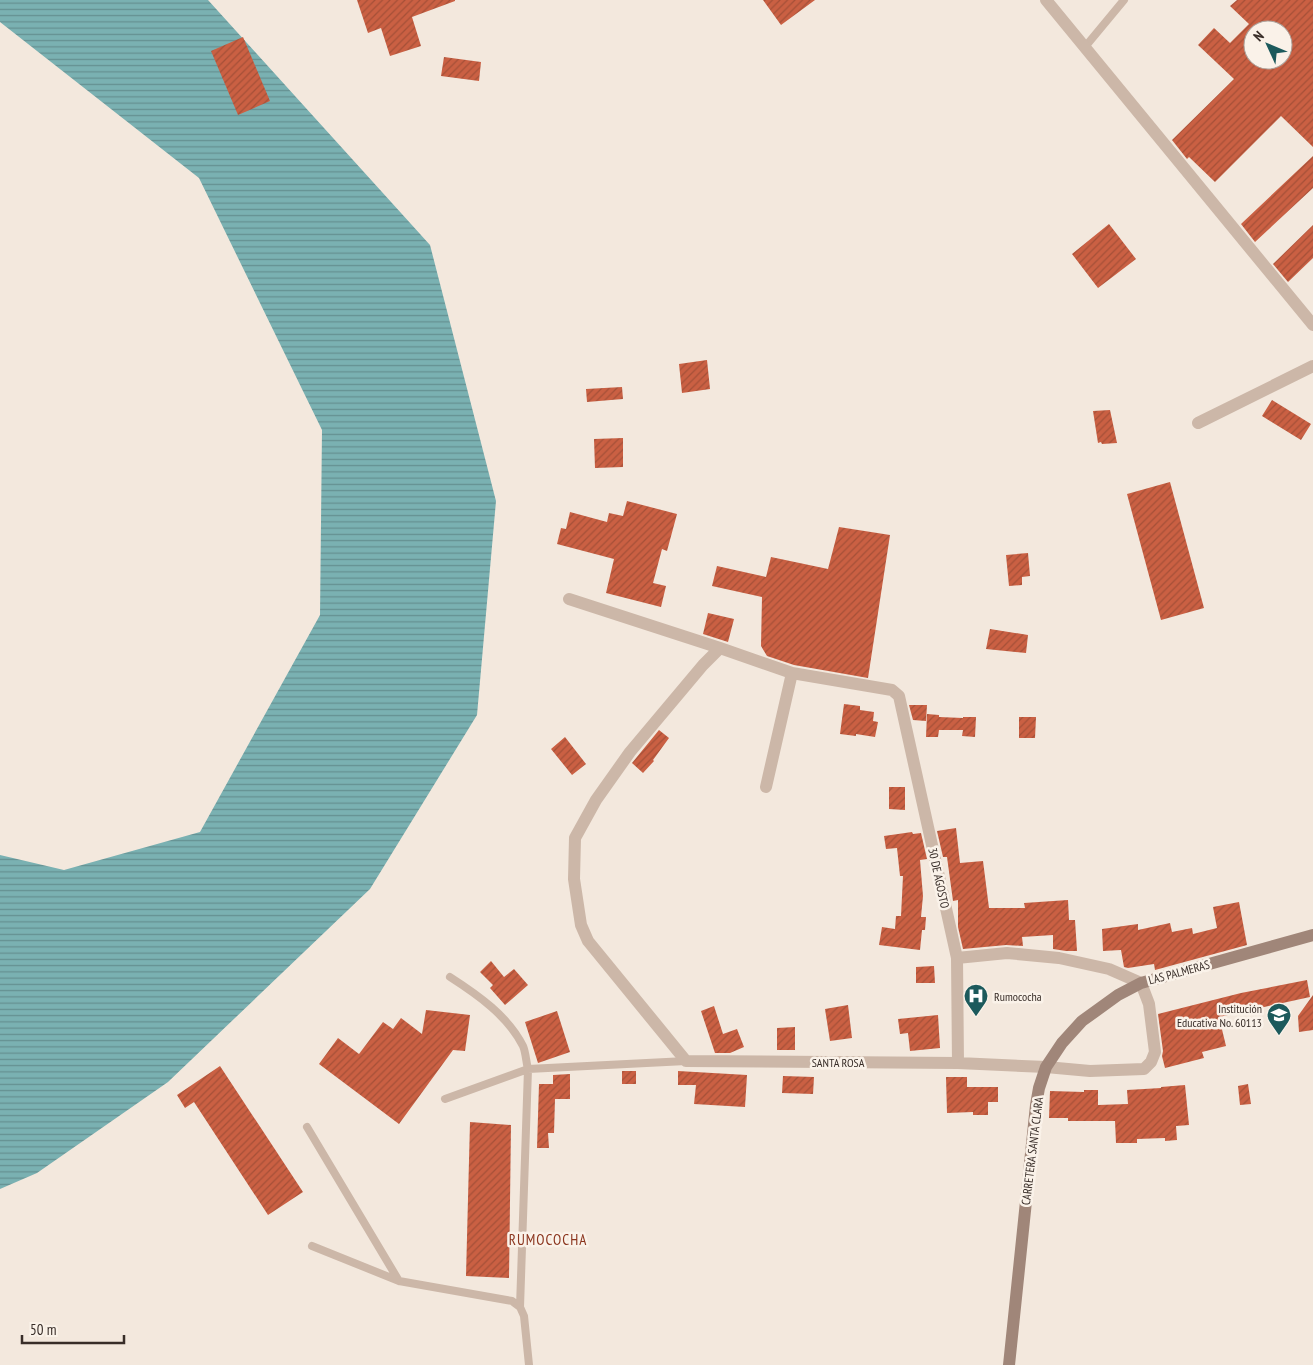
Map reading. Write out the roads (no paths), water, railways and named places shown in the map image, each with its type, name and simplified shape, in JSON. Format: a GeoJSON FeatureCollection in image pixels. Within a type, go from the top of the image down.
{"type":"FeatureCollection","features":[{"type":"Feature","properties":{"kind":"street"},"geometry":{"type":"LineString","coordinates":[[1046,0],[1313,325]]}},
{"type":"Feature","properties":{"kind":"street"},"geometry":{"type":"LineString","coordinates":[[1198,423],[1313,366]]}},
{"type":"Feature","properties":{"kind":"street"},"geometry":{"type":"LineString","coordinates":[[569,599],[792,673],[766,787]]}},
{"type":"Feature","properties":{"kind":"street"},"geometry":{"type":"LineString","coordinates":[[686,1061],[588,941],[581,924],[574,879],[575,838],[596,800],[630,752],[703,665],[720,648]]}},
{"type":"Feature","properties":{"kind":"street","name":"30 DE AGOSTO"},"geometry":{"type":"LineString","coordinates":[[792,673],[892,690],[899,696],[957,958],[958,1063]]}},
{"type":"Feature","properties":{"kind":"street","name":"LAS PALMERAS"},"geometry":{"type":"LineString","coordinates":[[957,958],[1007,953],[1059,958],[1109,969],[1141,983],[1313,935]]}},
{"type":"Feature","properties":{"kind":"street","name":"SANTA ROSA"},"geometry":{"type":"LineString","coordinates":[[686,1061],[958,1063],[1090,1071],[1144,1069],[1151,1062],[1156,1052],[1149,1004],[1141,983]]}},
{"type":"Feature","properties":{"kind":"street","name":"CARRETERA SANTA CLARA"},"geometry":{"type":"LineString","coordinates":[[1009,1365],[1035,1113],[1039,1088],[1046,1067],[1062,1043],[1082,1021],[1118,995],[1141,983]]}},
{"type":"Feature","properties":{"kind":"lane"},"geometry":{"type":"LineString","coordinates":[[1085,47],[1124,0]]}},
{"type":"Feature","properties":{"kind":"lane"},"geometry":{"type":"LineString","coordinates":[[450,977],[476,994],[504,1019],[524,1048],[528,1069],[520,1307],[524,1316],[529,1365]]}},
{"type":"Feature","properties":{"kind":"lane","name":"SANTA ROSA"},"geometry":{"type":"LineString","coordinates":[[445,1099],[528,1069],[686,1061]]}},
{"type":"Feature","properties":{"kind":"lane"},"geometry":{"type":"LineString","coordinates":[[307,1127],[399,1281]]}},
{"type":"Feature","properties":{"kind":"lane"},"geometry":{"type":"LineString","coordinates":[[312,1246],[399,1281],[512,1301],[520,1307]]}},
{"type":"Feature","properties":{"kind":"water"},"geometry":{"type":"Polygon","coordinates":[[[0,0],[208,0],[430,245],[496,501],[477,715],[370,889],[168,1082],[37,1173],[0,1189],[0,855],[64,870],[200,832],[320,615],[322,430],[199,178],[0,22],[0,0]]]}},
{"type":"Feature","properties":{"kind":"place","name":"Rumococha"},"geometry":{"type":"Point","coordinates":[976,1017]}},
{"type":"Feature","properties":{"kind":"place","name":"Institución Educativa No. 60113"},"geometry":{"type":"Point","coordinates":[1279,1036]}},
{"type":"Feature","properties":{"kind":"district","name":"RUMOCOCHA"},"geometry":{"type":"Point","coordinates":[548,1239]}}]}
